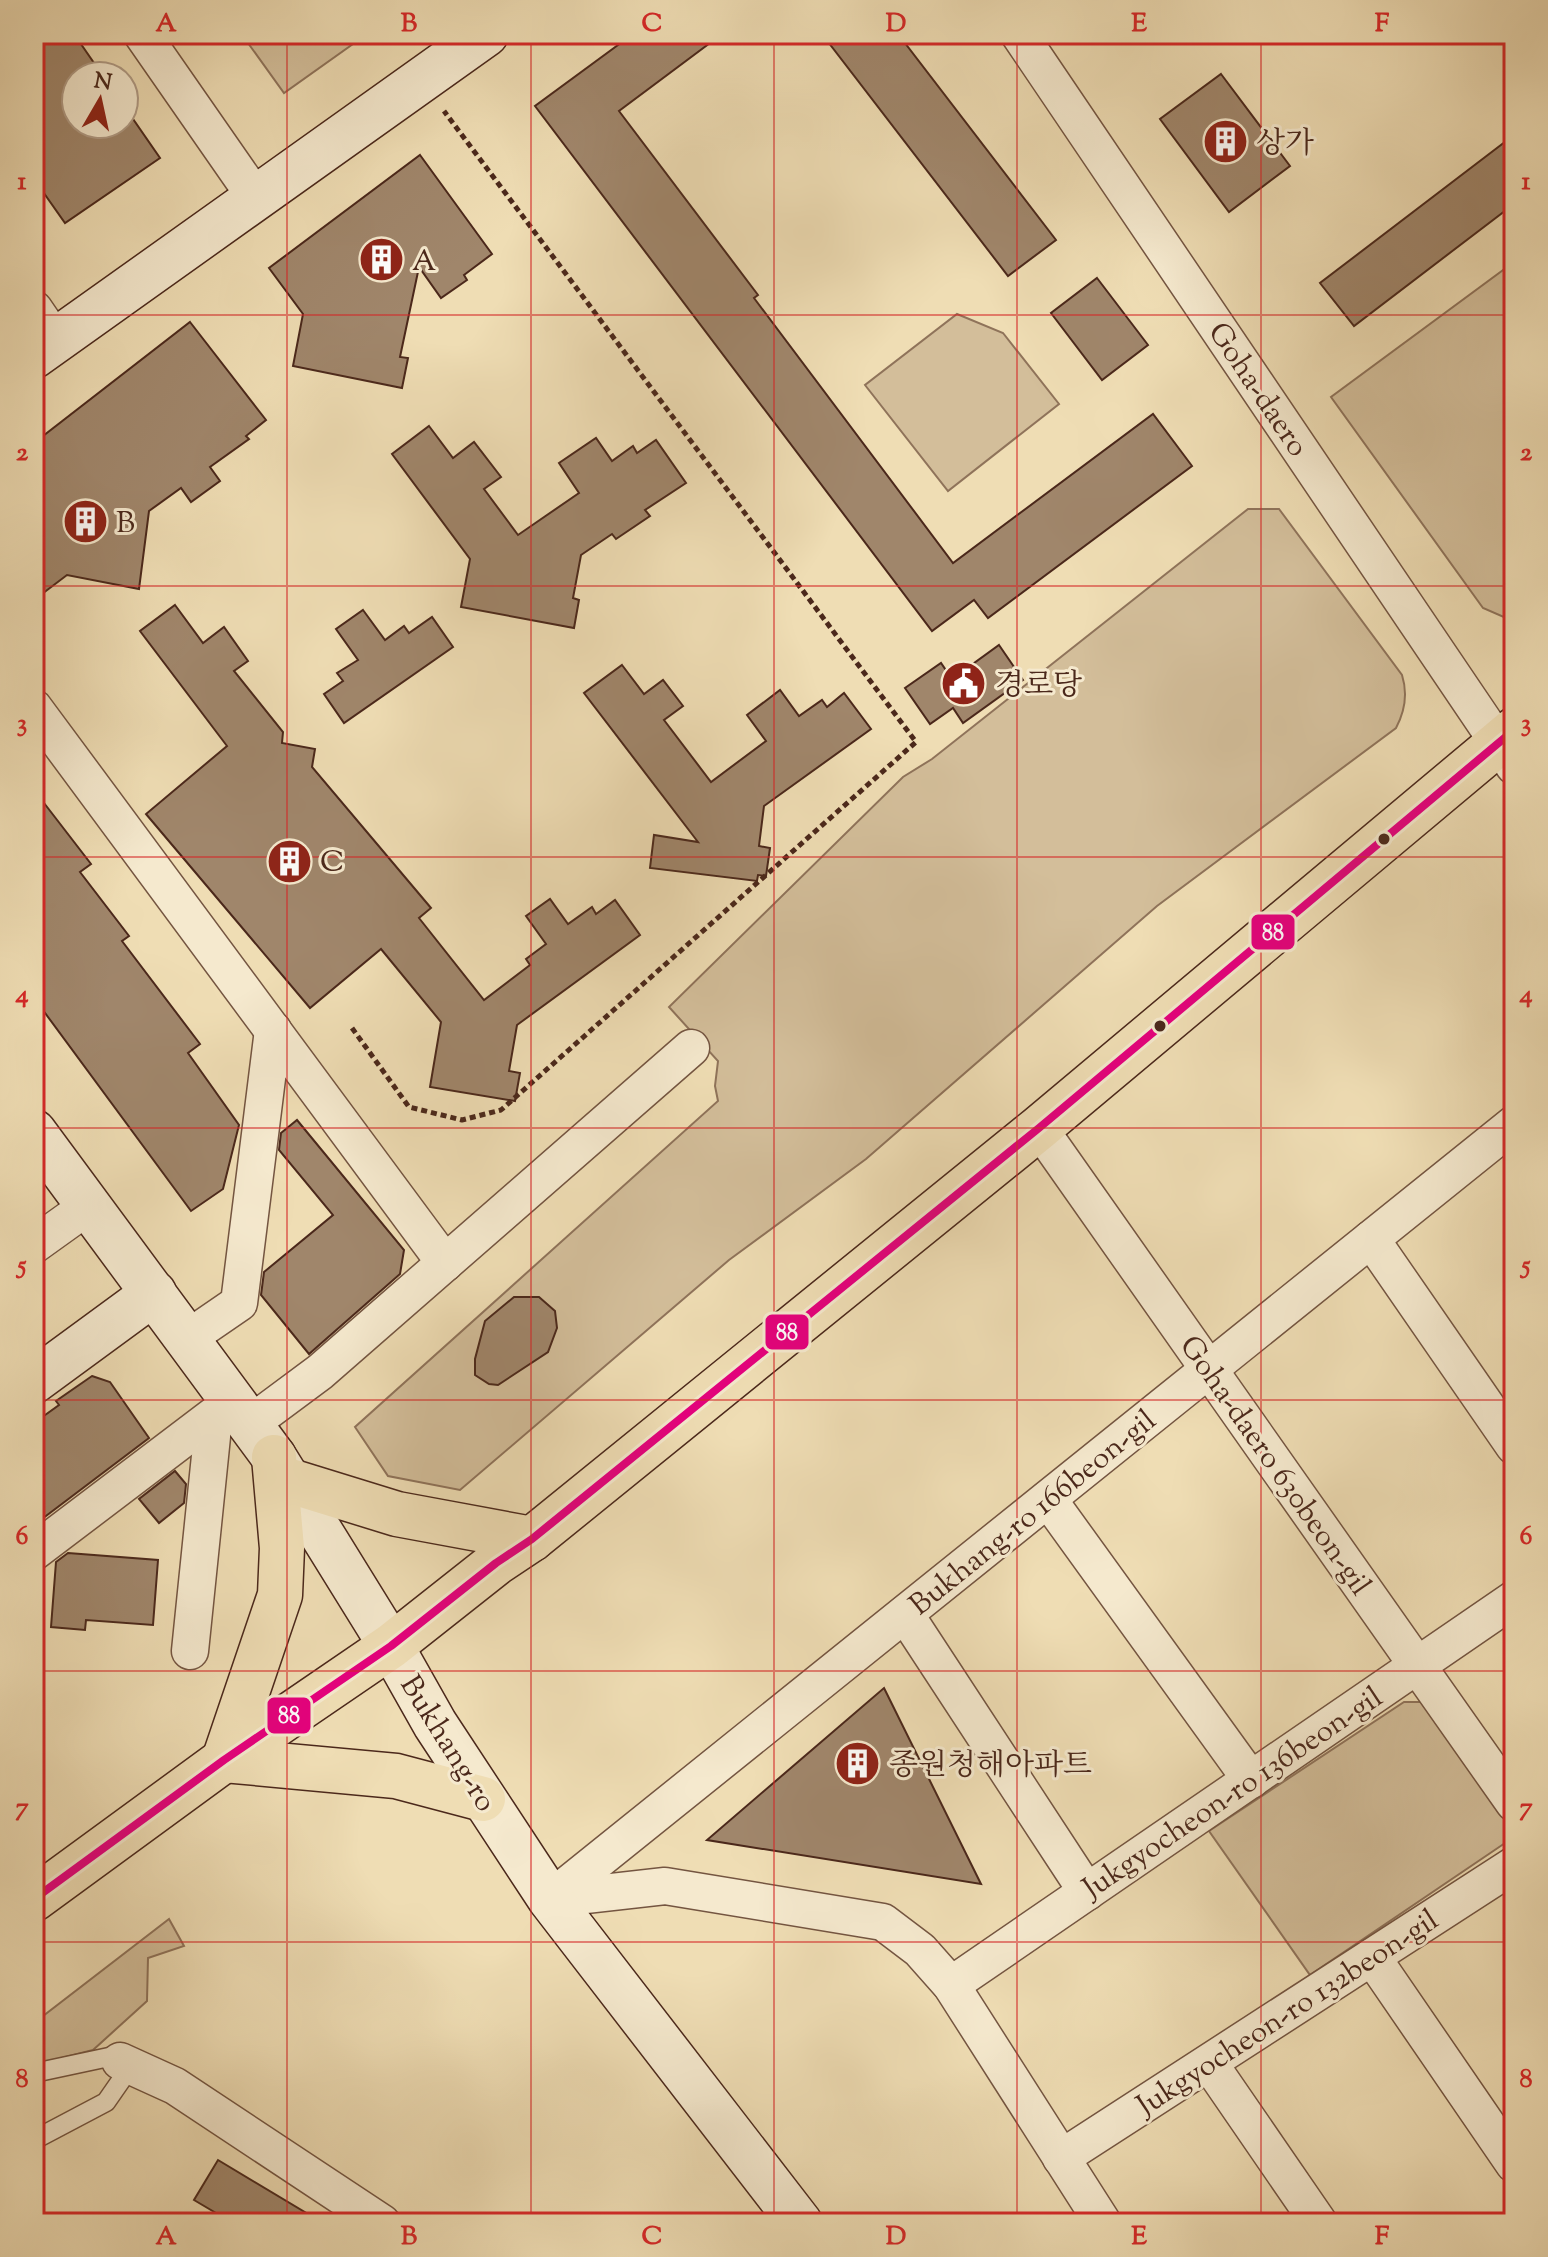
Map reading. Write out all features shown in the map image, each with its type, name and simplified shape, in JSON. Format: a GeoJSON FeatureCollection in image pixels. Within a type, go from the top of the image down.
{"type":"FeatureCollection","features":[{"type":"Feature","properties":{"kind":"main road","name":"Goha-daero"},"geometry":{"type":"LineString","coordinates":[[34,1899],[224,1760],[391,1646],[532,1539],[1509,747]]}},
{"type":"Feature","properties":{"kind":"main road"},"geometry":{"type":"LineString","coordinates":[[252,1436],[397,1514],[532,1539]]}},
{"type":"Feature","properties":{"kind":"main road"},"geometry":{"type":"LineString","coordinates":[[252,1436],[282,1548],[280,1595],[224,1760],[396,1776],[483,1799]]}},
{"type":"Feature","properties":{"kind":"street"},"geometry":{"type":"LineString","coordinates":[[142,34],[256,198]]}},
{"type":"Feature","properties":{"kind":"street"},"geometry":{"type":"LineString","coordinates":[[41,336],[256,198],[486,34]]}},
{"type":"Feature","properties":{"kind":"street","name":"Goha-daero"},"geometry":{"type":"LineString","coordinates":[[1019,34],[1509,747]]}},
{"type":"Feature","properties":{"kind":"street"},"geometry":{"type":"LineString","coordinates":[[34,708],[445,1263]]}},
{"type":"Feature","properties":{"kind":"street"},"geometry":{"type":"LineString","coordinates":[[188,1338],[239,1303],[273,1030]]}},
{"type":"Feature","properties":{"kind":"street"},"geometry":{"type":"LineString","coordinates":[[34,1552],[252,1436],[320,1372],[691,1048]]}},
{"type":"Feature","properties":{"kind":"street","name":"Bukhang-ro 166beon-gil"},"geometry":{"type":"LineString","coordinates":[[550,1899],[1514,1124]]}},
{"type":"Feature","properties":{"kind":"street","name":"Goha-daero 630beon-gil"},"geometry":{"type":"LineString","coordinates":[[1039,1128],[1514,1803]]}},
{"type":"Feature","properties":{"kind":"street","name":"Bukhang-ro"},"geometry":{"type":"LineString","coordinates":[[34,1132],[87,1207],[188,1338],[391,1646],[483,1799],[550,1899],[800,2223]]}},
{"type":"Feature","properties":{"kind":"street"},"geometry":{"type":"LineString","coordinates":[[34,1245],[87,1207]]}},
{"type":"Feature","properties":{"kind":"street"},"geometry":{"type":"LineString","coordinates":[[1371,1239],[1514,1446]]}},
{"type":"Feature","properties":{"kind":"street"},"geometry":{"type":"LineString","coordinates":[[34,1381],[154,1293]]}},
{"type":"Feature","properties":{"kind":"street"},"geometry":{"type":"LineString","coordinates":[[190,1651],[252,1436]]}},
{"type":"Feature","properties":{"kind":"street"},"geometry":{"type":"LineString","coordinates":[[1048,1499],[1251,1780]]}},
{"type":"Feature","properties":{"kind":"street","name":"Jukgyocheon-ro 136beon-gil"},"geometry":{"type":"LineString","coordinates":[[951,1985],[1514,1599]]}},
{"type":"Feature","properties":{"kind":"street"},"geometry":{"type":"LineString","coordinates":[[905,1614],[1087,1892]]}},
{"type":"Feature","properties":{"kind":"street","name":"Jukgyocheon-ro 132beon-gil"},"geometry":{"type":"LineString","coordinates":[[1061,2158],[1514,1865]]}},
{"type":"Feature","properties":{"kind":"street"},"geometry":{"type":"LineString","coordinates":[[550,1899],[665,1886],[883,1922],[920,1950],[951,1985],[1103,2223]]}},
{"type":"Feature","properties":{"kind":"street"},"geometry":{"type":"LineString","coordinates":[[1372,1957],[1514,2164]]}},
{"type":"Feature","properties":{"kind":"street"},"geometry":{"type":"LineString","coordinates":[[1209,2063],[1319,2223]]}},
{"type":"Feature","properties":{"kind":"street"},"geometry":{"type":"LineString","coordinates":[[125,2064],[175,2086],[382,2223]]}},
{"type":"Feature","properties":{"kind":"lane"},"geometry":{"type":"LineString","coordinates":[[34,2073],[109,2057],[125,2064],[106,2102],[34,2140]]}},
{"type":"Feature","properties":{"kind":"path"},"geometry":{"type":"LineString","coordinates":[[352,1028],[409,1107],[462,1120],[501,1110],[916,742],[421,81]]}},
{"type":"Feature","properties":{"kind":"shaded area"},"geometry":{"type":"Polygon","coordinates":[[[261,34],[367,34],[284,93],[248,43],[261,34]]]}},
{"type":"Feature","properties":{"kind":"shaded area"},"geometry":{"type":"Polygon","coordinates":[[[1514,262],[1513,621],[1483,608],[1331,397],[1514,262]]]}},
{"type":"Feature","properties":{"kind":"shaded area"},"geometry":{"type":"Polygon","coordinates":[[[957,314],[1003,333],[1059,404],[948,491],[865,385],[957,314]]]}},
{"type":"Feature","properties":{"kind":"shaded area"},"geometry":{"type":"Polygon","coordinates":[[[1248,509],[1279,509],[1402,675],[1405,702],[1396,728],[1157,906],[866,1159],[729,1260],[460,1490],[388,1476],[355,1427],[718,1101],[715,1086],[718,1061],[669,1007],[903,777],[932,759],[1248,509]]]}},
{"type":"Feature","properties":{"kind":"shaded area"},"geometry":{"type":"Polygon","coordinates":[[[1404,1702],[1430,1702],[1514,1821],[1511,1839],[1310,1975],[1209,1831],[1404,1702]]]}},
{"type":"Feature","properties":{"kind":"shaded area"},"geometry":{"type":"Polygon","coordinates":[[[169,1919],[184,1946],[148,1958],[147,2001],[93,2050],[34,2065],[34,2023],[169,1919]]]}},
{"type":"Feature","properties":{"kind":"building"},"geometry":{"type":"Polygon","coordinates":[[[34,34],[74,34],[92,60],[60,60],[60,140],[140,140],[140,129],[160,158],[65,223],[34,179],[34,34]]]}},
{"type":"Feature","properties":{"kind":"building"},"geometry":{"type":"Polygon","coordinates":[[[633,34],[722,34],[619,111],[758,295],[754,298],[953,563],[1153,414],[1192,466],[988,618],[974,600],[932,631],[535,106],[633,34]]]}},
{"type":"Feature","properties":{"kind":"building"},"geometry":{"type":"Polygon","coordinates":[[[822,34],[898,34],[1056,240],[1008,276],[822,34]]]}},
{"type":"Feature","properties":{"kind":"building","name":"상가"},"geometry":{"type":"Polygon","coordinates":[[[1221,74],[1290,166],[1229,212],[1160,119],[1221,74]]]}},
{"type":"Feature","properties":{"kind":"building"},"geometry":{"type":"Polygon","coordinates":[[[1514,135],[1514,204],[1354,326],[1320,283],[1514,135]]]}},
{"type":"Feature","properties":{"kind":"building","name":"A"},"geometry":{"type":"Polygon","coordinates":[[[420,155],[492,254],[464,275],[467,280],[441,298],[419,267],[400,357],[408,358],[402,388],[293,366],[303,314],[269,268],[420,155]]]}},
{"type":"Feature","properties":{"kind":"building"},"geometry":{"type":"Polygon","coordinates":[[[1097,278],[1148,345],[1102,380],[1051,313],[1097,278]]]}},
{"type":"Feature","properties":{"kind":"building","name":"B"},"geometry":{"type":"Polygon","coordinates":[[[190,322],[266,420],[246,436],[249,439],[210,467],[220,481],[191,502],[181,488],[149,511],[139,589],[67,575],[34,600],[34,443],[190,322]]]}},
{"type":"Feature","properties":{"kind":"building"},"geometry":{"type":"Polygon","coordinates":[[[429,426],[453,458],[474,442],[501,477],[484,489],[518,535],[579,493],[559,463],[596,438],[612,461],[633,446],[637,453],[656,440],[686,483],[645,510],[650,516],[616,539],[612,534],[581,555],[573,598],[579,600],[574,628],[461,607],[470,559],[392,454],[429,426]]]}},
{"type":"Feature","properties":{"kind":"building"},"geometry":{"type":"Polygon","coordinates":[[[175,605],[203,643],[224,627],[248,661],[234,671],[283,732],[282,743],[315,749],[312,767],[431,908],[419,918],[484,1000],[530,965],[526,959],[546,944],[526,916],[550,899],[568,924],[592,907],[596,914],[615,900],[640,935],[517,1025],[509,1071],[520,1073],[515,1101],[430,1087],[441,1022],[381,949],[310,1008],[146,814],[227,746],[140,631],[175,605]]]}},
{"type":"Feature","properties":{"kind":"building"},"geometry":{"type":"Polygon","coordinates":[[[363,610],[385,640],[404,626],[409,633],[432,617],[453,647],[344,723],[324,694],[343,681],[337,673],[358,660],[336,629],[363,610]]]}},
{"type":"Feature","properties":{"kind":"building","name":"경로당"},"geometry":{"type":"Polygon","coordinates":[[[999,645],[1023,680],[963,723],[953,708],[930,724],[905,688],[941,663],[952,679],[999,645]]]}},
{"type":"Feature","properties":{"kind":"building"},"geometry":{"type":"Polygon","coordinates":[[[622,665],[644,694],[663,680],[683,706],[664,720],[711,782],[766,741],[747,715],[780,690],[799,716],[822,700],[827,707],[844,693],[871,729],[764,806],[759,846],[770,848],[766,876],[758,875],[757,881],[650,868],[654,835],[698,842],[584,693],[622,665]]]}},
{"type":"Feature","properties":{"kind":"building"},"geometry":{"type":"Polygon","coordinates":[[[34,790],[91,864],[80,872],[129,936],[122,941],[200,1044],[188,1053],[239,1125],[223,1189],[191,1211],[34,998],[34,790]]]}},
{"type":"Feature","properties":{"kind":"building"},"geometry":{"type":"Polygon","coordinates":[[[297,1120],[404,1250],[400,1274],[309,1354],[261,1295],[264,1272],[333,1215],[279,1150],[281,1133],[297,1120]]]}},
{"type":"Feature","properties":{"kind":"building"},"geometry":{"type":"Polygon","coordinates":[[[514,1297],[539,1297],[555,1311],[557,1328],[548,1352],[498,1385],[489,1384],[475,1375],[475,1359],[485,1321],[514,1297]]]}},
{"type":"Feature","properties":{"kind":"building"},"geometry":{"type":"Polygon","coordinates":[[[92,1376],[110,1382],[149,1438],[34,1525],[34,1423],[59,1405],[56,1401],[92,1376]]]}},
{"type":"Feature","properties":{"kind":"building"},"geometry":{"type":"Polygon","coordinates":[[[175,1471],[186,1484],[184,1503],[159,1523],[139,1499],[175,1471]]]}},
{"type":"Feature","properties":{"kind":"building"},"geometry":{"type":"Polygon","coordinates":[[[68,1553],[158,1560],[153,1625],[86,1620],[85,1630],[51,1627],[56,1562],[68,1553]]]}},
{"type":"Feature","properties":{"kind":"building","name":"종원청해아파트"},"geometry":{"type":"Polygon","coordinates":[[[884,1688],[981,1884],[707,1840],[884,1688]]]}},
{"type":"Feature","properties":{"kind":"building"},"geometry":{"type":"Polygon","coordinates":[[[218,2160],[323,2223],[233,2223],[194,2200],[218,2160]]]}},
{"type":"Feature","properties":{"kind":"transit line","name":"88"},"geometry":{"type":"LineString","coordinates":[[34,1899],[224,1760],[391,1646],[496,1563],[532,1539],[1039,1128],[1514,730]]}},
{"type":"Feature","properties":{"kind":"place","name":"상가"},"geometry":{"type":"Point","coordinates":[1225,142]}},
{"type":"Feature","properties":{"kind":"place","name":"A"},"geometry":{"type":"Point","coordinates":[381,260]}},
{"type":"Feature","properties":{"kind":"place","name":"B"},"geometry":{"type":"Point","coordinates":[85,522]}},
{"type":"Feature","properties":{"kind":"place","name":"경로당"},"geometry":{"type":"Point","coordinates":[964,684]}},
{"type":"Feature","properties":{"kind":"place","name":"C"},"geometry":{"type":"Point","coordinates":[289,861]}},
{"type":"Feature","properties":{"kind":"place","name":"종원청해아파트"},"geometry":{"type":"Point","coordinates":[858,1764]}}]}
